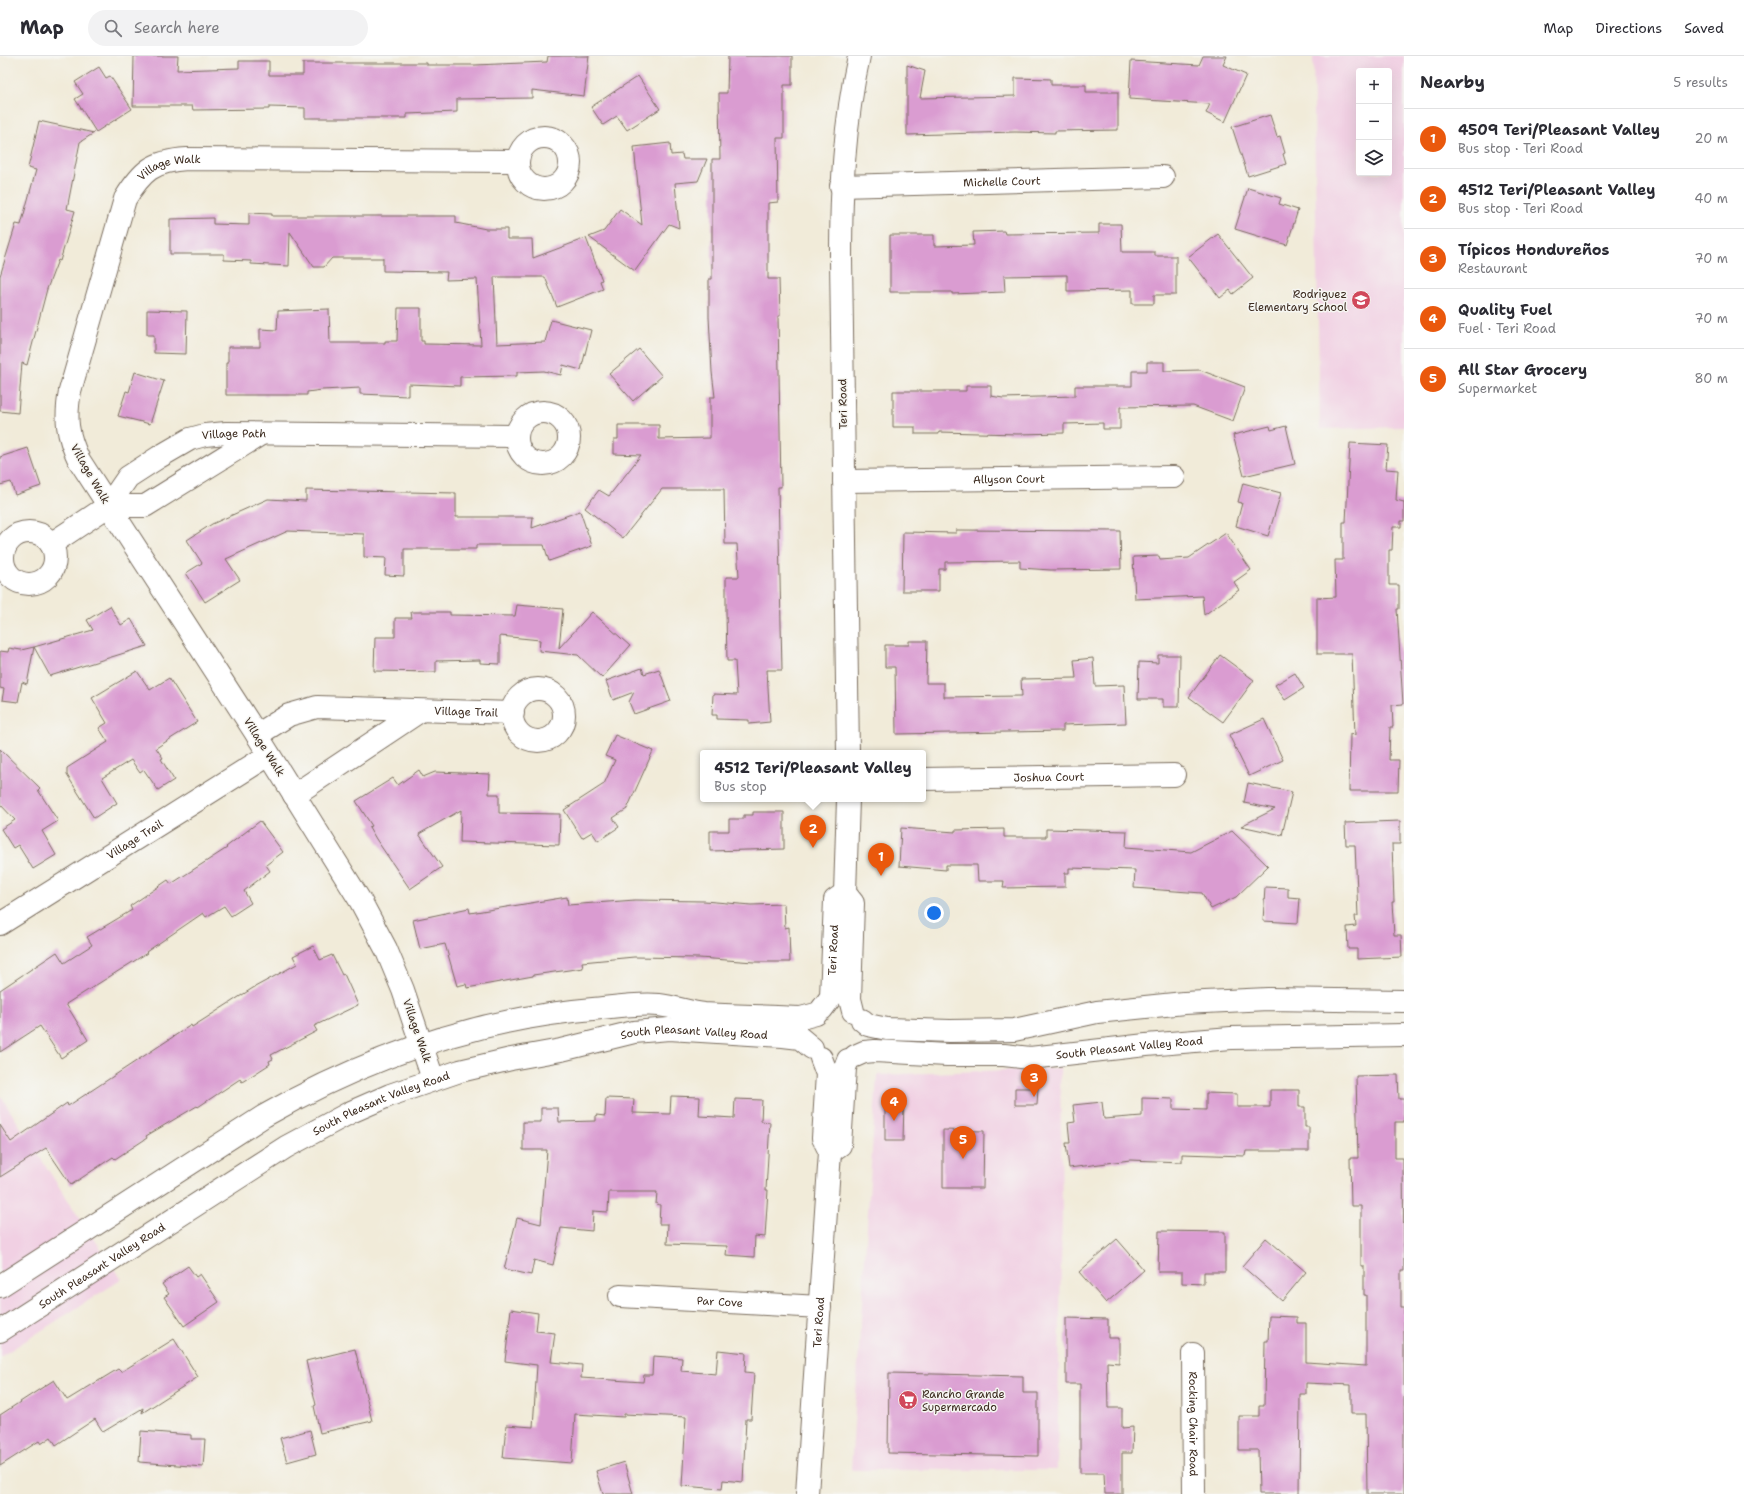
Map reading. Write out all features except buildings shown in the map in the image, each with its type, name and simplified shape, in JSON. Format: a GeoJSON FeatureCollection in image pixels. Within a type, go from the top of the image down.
{"type":"FeatureCollection","features":[{"type":"Feature","properties":{"kind":"street","name":"Teri Road"},"geometry":{"type":"LineString","coordinates":[[848,750],[841,186],[849,110],[859,56]]}},
{"type":"Feature","properties":{"kind":"street","name":"Village Walk"},"geometry":{"type":"LineString","coordinates":[[433,1079],[403,990],[386,949],[361,902],[257,735],[79,460],[67,428],[66,409],[125,199],[137,180],[144,172],[153,166],[168,161],[182,160],[518,161]]}},
{"type":"Feature","properties":{"kind":"street","name":"Michelle Court"},"geometry":{"type":"LineString","coordinates":[[841,186],[1163,177]]}},
{"type":"Feature","properties":{"kind":"street","name":"Village Path"},"geometry":{"type":"LineString","coordinates":[[108,506],[128,476],[190,439],[205,435],[226,433],[261,434]]}},
{"type":"Feature","properties":{"kind":"street","name":"Village Path"},"geometry":{"type":"LineString","coordinates":[[108,506],[145,506],[261,434]]}},
{"type":"Feature","properties":{"kind":"street"},"geometry":{"type":"LineString","coordinates":[[261,434],[517,436]]}},
{"type":"Feature","properties":{"kind":"street","name":"Allyson Court"},"geometry":{"type":"LineString","coordinates":[[844,482],[1174,478]]}},
{"type":"Feature","properties":{"kind":"street"},"geometry":{"type":"LineString","coordinates":[[51,544],[108,506]]}},
{"type":"Feature","properties":{"kind":"street","name":"Village Trail"},"geometry":{"type":"LineString","coordinates":[[257,735],[290,715],[317,707],[512,713]]}},
{"type":"Feature","properties":{"kind":"street","name":"Village Trail"},"geometry":{"type":"LineString","coordinates":[[294,795],[420,711]]}},
{"type":"Feature","properties":{"kind":"street","name":"Village Trail"},"geometry":{"type":"LineString","coordinates":[[0,924],[269,755]]}},
{"type":"Feature","properties":{"kind":"street","name":"Joshua Court"},"geometry":{"type":"LineString","coordinates":[[926,779],[1174,775]]}},
{"type":"Feature","properties":{"kind":"street","name":"Teri Road"},"geometry":{"type":"LineString","coordinates":[[848,802],[845,893],[853,903],[850,999],[857,1015]]}},
{"type":"Feature","properties":{"kind":"street","name":"Teri Road"},"geometry":{"type":"LineString","coordinates":[[819,1012],[831,997],[835,900],[845,893]]}},
{"type":"Feature","properties":{"kind":"street"},"geometry":{"type":"LineString","coordinates":[[852,1058],[836,1063],[816,1053],[808,1034],[812,1020],[819,1012],[837,1005],[857,1015],[868,1026],[887,1029],[950,1031],[1014,1030],[1097,1012],[1184,1003],[1268,998],[1404,1001]]}},
{"type":"Feature","properties":{"kind":"street","name":"South Pleasant Valley Road"},"geometry":{"type":"LineString","coordinates":[[0,1286],[264,1116],[344,1074],[422,1044],[480,1027],[530,1016],[616,1007],[659,1005],[706,1014],[801,1018],[819,1012]]}},
{"type":"Feature","properties":{"kind":"street"},"geometry":{"type":"LineString","coordinates":[[830,1152],[840,1145],[845,1068],[865,1041],[865,1030],[857,1015]]}},
{"type":"Feature","properties":{"kind":"street","name":"South Pleasant Valley Road"},"geometry":{"type":"LineString","coordinates":[[0,1331],[312,1132],[351,1112],[433,1079],[511,1059],[561,1050],[617,1036],[644,1031],[669,1029],[800,1038],[816,1053]]}},
{"type":"Feature","properties":{"kind":"street","name":"South Pleasant Valley Road"},"geometry":{"type":"LineString","coordinates":[[852,1058],[864,1052],[875,1051],[947,1055],[1004,1055],[1030,1058],[1146,1045],[1231,1038],[1404,1036]]}},
{"type":"Feature","properties":{"kind":"street","name":"Teri Road"},"geometry":{"type":"LineString","coordinates":[[807,1494],[830,1152],[823,1138],[827,1074],[816,1053]]}},
{"type":"Feature","properties":{"kind":"street","name":"Par Cove"},"geometry":{"type":"LineString","coordinates":[[620,1296],[820,1307]]}},
{"type":"Feature","properties":{"kind":"street","name":"Rocking Chair Road"},"geometry":{"type":"LineString","coordinates":[[1193,1354],[1194,1494]]}},
{"type":"Feature","properties":{"kind":"shaded area","name":"Rodriguez Elementary School"},"geometry":{"type":"Polygon","coordinates":[[[1313,56],[1404,56],[1404,427],[1320,429],[1313,56]]]}},
{"type":"Feature","properties":{"kind":"shaded area"},"geometry":{"type":"Polygon","coordinates":[[[1060,1068],[1062,1212],[1057,1470],[851,1470],[877,1075],[1060,1068]]]}},
{"type":"Feature","properties":{"kind":"shaded area"},"geometry":{"type":"Polygon","coordinates":[[[0,1095],[72,1207],[122,1279],[0,1357],[0,1095]]]}},
{"type":"Feature","properties":{"kind":"place","name":"Rodriguez Elementary School"},"geometry":{"type":"Point","coordinates":[1361,300]}},
{"type":"Feature","properties":{"kind":"place","name":"4512 Teri/Pleasant Valley"},"geometry":{"type":"Point","coordinates":[813,848]}},
{"type":"Feature","properties":{"kind":"place","name":"4509 Teri/Pleasant Valley"},"geometry":{"type":"Point","coordinates":[881,876]}},
{"type":"Feature","properties":{"kind":"place","name":"Típicos Hondureños"},"geometry":{"type":"Point","coordinates":[1034,1097]}},
{"type":"Feature","properties":{"kind":"place","name":"Quality Fuel"},"geometry":{"type":"Point","coordinates":[894,1121]}},
{"type":"Feature","properties":{"kind":"place","name":"All Star Grocery"},"geometry":{"type":"Point","coordinates":[963,1159]}},
{"type":"Feature","properties":{"kind":"place","name":"Rancho Grande Supermercado"},"geometry":{"type":"Point","coordinates":[908,1400]}}]}
